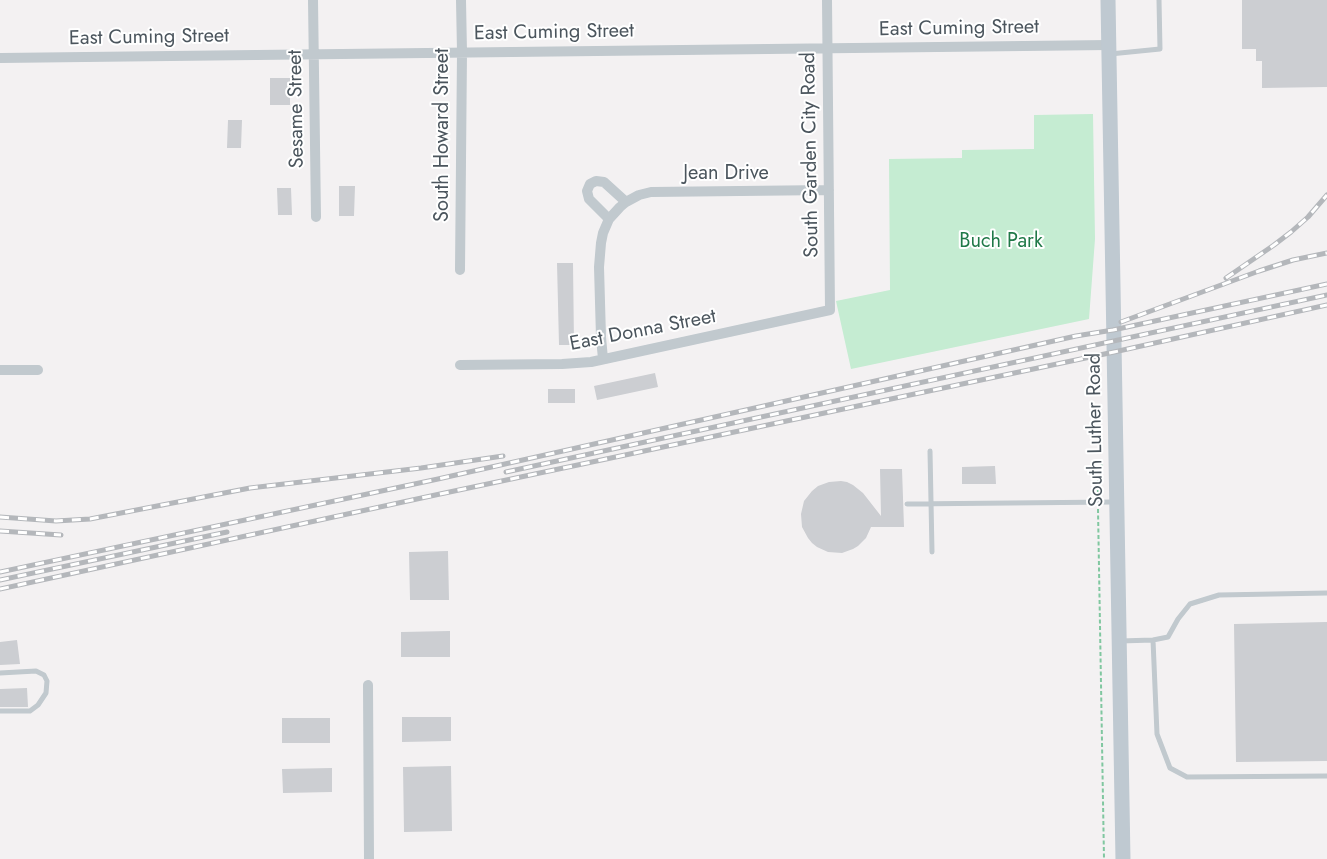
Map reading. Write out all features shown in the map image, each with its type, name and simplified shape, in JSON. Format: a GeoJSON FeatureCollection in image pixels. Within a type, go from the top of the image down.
{"type":"FeatureCollection","features":[{"type":"Feature","properties":{"kind":"street","name":"Sesame Street"},"geometry":{"type":"LineString","coordinates":[[313,0],[316,217]]}},
{"type":"Feature","properties":{"kind":"street","name":"South Howard Street"},"geometry":{"type":"LineString","coordinates":[[460,270],[461,0]]}},
{"type":"Feature","properties":{"kind":"street","name":"South Garden City Road"},"geometry":{"type":"LineString","coordinates":[[827,0],[830,310]]}},
{"type":"Feature","properties":{"kind":"street","name":"South Luther Road"},"geometry":{"type":"LineString","coordinates":[[1108,0],[1123,859]]}},
{"type":"Feature","properties":{"kind":"street","name":"East Cuming Street"},"geometry":{"type":"LineString","coordinates":[[0,58],[827,48],[1109,49]]}},
{"type":"Feature","properties":{"kind":"street"},"geometry":{"type":"LineString","coordinates":[[610,219],[589,199],[587,191],[590,184],[596,181],[604,182],[626,202]]}},
{"type":"Feature","properties":{"kind":"street","name":"Jean Drive"},"geometry":{"type":"LineString","coordinates":[[603,359],[600,253],[603,233],[610,219],[626,202],[639,195],[651,192],[829,190]]}},
{"type":"Feature","properties":{"kind":"street","name":"East Donna Street"},"geometry":{"type":"LineString","coordinates":[[460,365],[592,362],[830,310]]}},
{"type":"Feature","properties":{"kind":"street"},"geometry":{"type":"LineString","coordinates":[[0,370],[38,370]]}},
{"type":"Feature","properties":{"kind":"street"},"geometry":{"type":"LineString","coordinates":[[368,685],[369,859]]}},
{"type":"Feature","properties":{"kind":"lane"},"geometry":{"type":"LineString","coordinates":[[1109,49],[1160,49],[1159,0]]}},
{"type":"Feature","properties":{"kind":"lane"},"geometry":{"type":"LineString","coordinates":[[930,452],[932,552]]}},
{"type":"Feature","properties":{"kind":"lane"},"geometry":{"type":"LineString","coordinates":[[908,504],[1117,502]]}},
{"type":"Feature","properties":{"kind":"lane"},"geometry":{"type":"LineString","coordinates":[[1119,641],[1153,640],[1168,637],[1178,619],[1190,604],[1219,595],[1327,593]]}},
{"type":"Feature","properties":{"kind":"lane"},"geometry":{"type":"LineString","coordinates":[[1153,640],[1157,734],[1170,768],[1186,777],[1327,776]]}},
{"type":"Feature","properties":{"kind":"lane"},"geometry":{"type":"LineString","coordinates":[[0,674],[36,671],[44,675],[47,681],[46,693],[38,705],[30,710],[0,711]]}},
{"type":"Feature","properties":{"kind":"path"},"geometry":{"type":"LineString","coordinates":[[1102,460],[1097,483],[1104,859]]}},
{"type":"Feature","properties":{"kind":"green space","name":"Buch Park"},"geometry":{"type":"Polygon","coordinates":[[[1093,114],[1095,239],[1089,319],[851,369],[836,301],[890,290],[889,159],[962,158],[962,150],[1034,149],[1034,115],[1093,114]]]}},
{"type":"Feature","properties":{"kind":"building"},"geometry":{"type":"Polygon","coordinates":[[[1242,0],[1327,0],[1327,87],[1262,88],[1262,61],[1256,61],[1256,49],[1242,49],[1242,0]]]}},
{"type":"Feature","properties":{"kind":"building"},"geometry":{"type":"Polygon","coordinates":[[[270,78],[290,78],[290,105],[270,105],[270,78]]]}},
{"type":"Feature","properties":{"kind":"building"},"geometry":{"type":"Polygon","coordinates":[[[228,120],[242,120],[241,148],[227,148],[228,120]]]}},
{"type":"Feature","properties":{"kind":"building"},"geometry":{"type":"Polygon","coordinates":[[[339,186],[355,186],[354,216],[339,216],[339,186]]]}},
{"type":"Feature","properties":{"kind":"building"},"geometry":{"type":"Polygon","coordinates":[[[277,188],[291,188],[292,215],[278,215],[277,188]]]}},
{"type":"Feature","properties":{"kind":"building"},"geometry":{"type":"Polygon","coordinates":[[[557,263],[573,263],[574,345],[559,345],[557,263]]]}},
{"type":"Feature","properties":{"kind":"building"},"geometry":{"type":"Polygon","coordinates":[[[655,373],[658,387],[597,400],[594,386],[655,373]]]}},
{"type":"Feature","properties":{"kind":"building"},"geometry":{"type":"Polygon","coordinates":[[[548,389],[575,389],[575,403],[548,403],[548,389]]]}},
{"type":"Feature","properties":{"kind":"building"},"geometry":{"type":"Polygon","coordinates":[[[995,466],[996,484],[962,484],[962,467],[995,466]]]}},
{"type":"Feature","properties":{"kind":"building"},"geometry":{"type":"Polygon","coordinates":[[[880,469],[902,469],[904,527],[871,527],[866,538],[858,546],[842,553],[828,552],[812,543],[802,527],[801,514],[804,501],[812,491],[818,486],[829,482],[847,482],[863,493],[881,516],[880,469]]]}},
{"type":"Feature","properties":{"kind":"building"},"geometry":{"type":"Polygon","coordinates":[[[448,551],[449,600],[410,600],[409,552],[448,551]]]}},
{"type":"Feature","properties":{"kind":"building"},"geometry":{"type":"Polygon","coordinates":[[[1327,622],[1327,761],[1236,762],[1234,624],[1327,622]]]}},
{"type":"Feature","properties":{"kind":"building"},"geometry":{"type":"Polygon","coordinates":[[[450,631],[450,657],[401,657],[401,632],[450,631]]]}},
{"type":"Feature","properties":{"kind":"building"},"geometry":{"type":"Polygon","coordinates":[[[17,640],[20,664],[0,665],[0,642],[17,640]]]}},
{"type":"Feature","properties":{"kind":"building"},"geometry":{"type":"Polygon","coordinates":[[[27,688],[28,707],[0,707],[0,689],[27,688]]]}},
{"type":"Feature","properties":{"kind":"building"},"geometry":{"type":"Polygon","coordinates":[[[402,717],[451,717],[451,741],[402,742],[402,717]]]}},
{"type":"Feature","properties":{"kind":"building"},"geometry":{"type":"Polygon","coordinates":[[[282,718],[330,718],[330,743],[282,743],[282,718]]]}},
{"type":"Feature","properties":{"kind":"building"},"geometry":{"type":"Polygon","coordinates":[[[451,766],[452,831],[404,832],[403,767],[451,766]]]}},
{"type":"Feature","properties":{"kind":"building"},"geometry":{"type":"Polygon","coordinates":[[[332,768],[332,792],[283,793],[282,769],[332,768]]]}},
{"type":"Feature","properties":{"kind":"railway"},"geometry":{"type":"LineString","coordinates":[[1226,278],[1291,232],[1308,217],[1327,195]]}},
{"type":"Feature","properties":{"kind":"railway"},"geometry":{"type":"LineString","coordinates":[[1121,322],[1259,271],[1293,260],[1327,253]]}},
{"type":"Feature","properties":{"kind":"railway"},"geometry":{"type":"LineString","coordinates":[[0,572],[438,479],[1076,336],[1113,330],[1327,284]]}},
{"type":"Feature","properties":{"kind":"railway"},"geometry":{"type":"LineString","coordinates":[[506,472],[1327,295]]}},
{"type":"Feature","properties":{"kind":"railway"},"geometry":{"type":"LineString","coordinates":[[0,589],[1327,305]]}},
{"type":"Feature","properties":{"kind":"railway"},"geometry":{"type":"LineString","coordinates":[[0,517],[56,521],[90,519],[250,488],[421,468],[503,456]]}},
{"type":"Feature","properties":{"kind":"railway"},"geometry":{"type":"LineString","coordinates":[[0,531],[61,535]]}},
{"type":"Feature","properties":{"kind":"railway"},"geometry":{"type":"LineString","coordinates":[[0,580],[227,532]]}}]}
